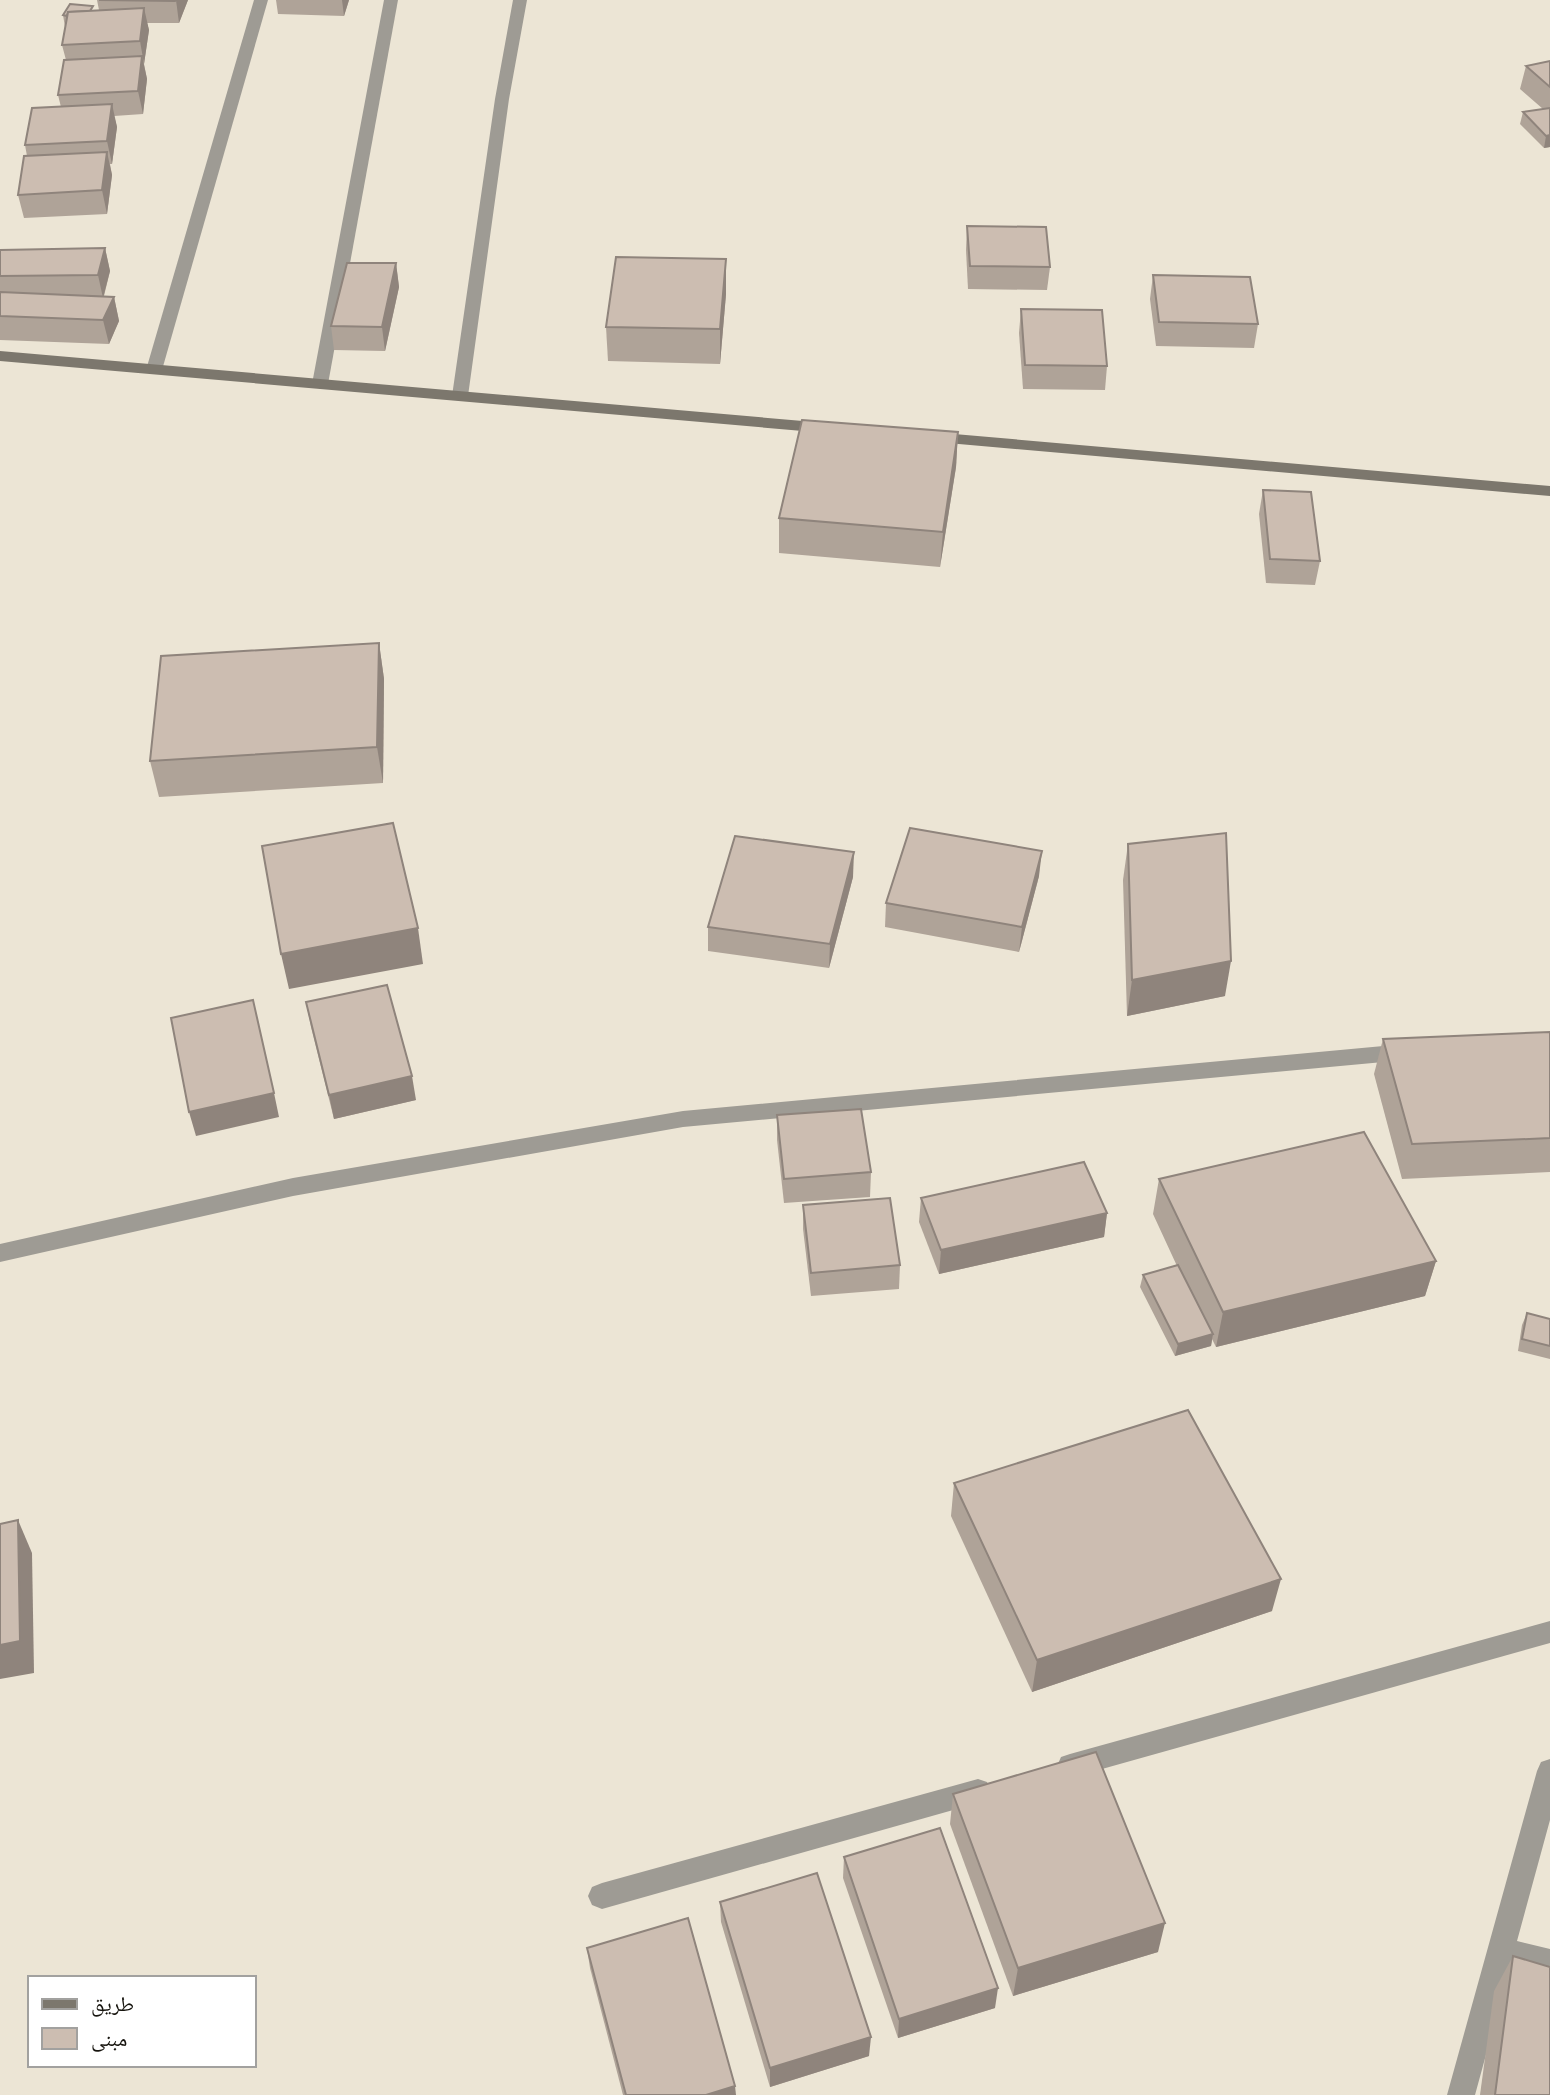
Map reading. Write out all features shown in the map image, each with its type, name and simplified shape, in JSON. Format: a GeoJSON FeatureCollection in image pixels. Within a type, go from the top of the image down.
{"type":"FeatureCollection","features":[{"type":"Feature","properties":{"kind":"street"},"geometry":{"type":"LineString","coordinates":[[154,370],[261,0]]}},
{"type":"Feature","properties":{"kind":"street"},"geometry":{"type":"LineString","coordinates":[[320,384],[391,0]]}},
{"type":"Feature","properties":{"kind":"street"},"geometry":{"type":"LineString","coordinates":[[460,396],[502,99],[520,0]]}},
{"type":"Feature","properties":{"kind":"street"},"geometry":{"type":"LineString","coordinates":[[0,356],[846,430]]}},
{"type":"Feature","properties":{"kind":"street"},"geometry":{"type":"LineString","coordinates":[[915,436],[1550,491]]}},
{"type":"Feature","properties":{"kind":"street"},"geometry":{"type":"LineString","coordinates":[[0,1253],[293,1187],[683,1119],[1429,1050]]}},
{"type":"Feature","properties":{"kind":"street"},"geometry":{"type":"LineString","coordinates":[[1043,1773],[1550,1632]]}},
{"type":"Feature","properties":{"kind":"street"},"geometry":{"type":"LineString","coordinates":[[1461,2095],[1550,1771]]}},
{"type":"Feature","properties":{"kind":"street"},"geometry":{"type":"LineString","coordinates":[[602,1896],[1003,1784]]}},
{"type":"Feature","properties":{"kind":"street"},"geometry":{"type":"LineString","coordinates":[[1501,1951],[1550,1963]]}},
{"type":"Feature","properties":{"kind":"building"},"geometry":{"type":"Polygon","coordinates":[[[99,0],[176,0],[175,1],[99,0]]]}},
{"type":"Feature","properties":{"kind":"building"},"geometry":{"type":"Polygon","coordinates":[[[70,4],[93,6],[90,11],[68,12],[67,16],[63,15],[70,4]]]}},
{"type":"Feature","properties":{"kind":"building"},"geometry":{"type":"Polygon","coordinates":[[[144,8],[140,41],[62,45],[68,12],[144,8]]]}},
{"type":"Feature","properties":{"kind":"building"},"geometry":{"type":"Polygon","coordinates":[[[142,56],[138,91],[58,95],[64,60],[142,56]]]}},
{"type":"Feature","properties":{"kind":"building"},"geometry":{"type":"Polygon","coordinates":[[[1550,61],[1550,87],[1526,66],[1550,61]]]}},
{"type":"Feature","properties":{"kind":"building"},"geometry":{"type":"Polygon","coordinates":[[[112,104],[107,141],[25,145],[32,108],[112,104]]]}},
{"type":"Feature","properties":{"kind":"building"},"geometry":{"type":"Polygon","coordinates":[[[1550,108],[1550,135],[1546,136],[1523,112],[1550,108]]]}},
{"type":"Feature","properties":{"kind":"building"},"geometry":{"type":"Polygon","coordinates":[[[107,152],[102,190],[18,195],[24,156],[107,152]]]}},
{"type":"Feature","properties":{"kind":"building"},"geometry":{"type":"Polygon","coordinates":[[[967,226],[1046,227],[1050,267],[970,266],[967,226]]]}},
{"type":"Feature","properties":{"kind":"building"},"geometry":{"type":"Polygon","coordinates":[[[105,248],[98,275],[0,276],[0,250],[105,248]]]}},
{"type":"Feature","properties":{"kind":"building"},"geometry":{"type":"Polygon","coordinates":[[[616,257],[726,259],[720,329],[606,327],[616,257]]]}},
{"type":"Feature","properties":{"kind":"building"},"geometry":{"type":"Polygon","coordinates":[[[347,263],[396,263],[382,327],[331,326],[347,263]]]}},
{"type":"Feature","properties":{"kind":"building"},"geometry":{"type":"Polygon","coordinates":[[[1153,275],[1250,277],[1258,324],[1159,322],[1153,275]]]}},
{"type":"Feature","properties":{"kind":"building"},"geometry":{"type":"Polygon","coordinates":[[[0,292],[114,297],[103,320],[0,316],[0,292]]]}},
{"type":"Feature","properties":{"kind":"building"},"geometry":{"type":"Polygon","coordinates":[[[1021,309],[1102,310],[1107,366],[1025,365],[1021,309]]]}},
{"type":"Feature","properties":{"kind":"building"},"geometry":{"type":"Polygon","coordinates":[[[802,420],[958,432],[943,532],[779,518],[802,420]]]}},
{"type":"Feature","properties":{"kind":"building"},"geometry":{"type":"Polygon","coordinates":[[[1263,490],[1311,492],[1320,561],[1270,559],[1263,490]]]}},
{"type":"Feature","properties":{"kind":"building"},"geometry":{"type":"Polygon","coordinates":[[[379,643],[377,747],[150,761],[161,656],[379,643]]]}},
{"type":"Feature","properties":{"kind":"building"},"geometry":{"type":"Polygon","coordinates":[[[393,823],[418,928],[281,954],[262,846],[393,823]]]}},
{"type":"Feature","properties":{"kind":"building"},"geometry":{"type":"Polygon","coordinates":[[[910,828],[1042,851],[1022,927],[886,903],[910,828]]]}},
{"type":"Feature","properties":{"kind":"building"},"geometry":{"type":"Polygon","coordinates":[[[1226,833],[1231,961],[1132,980],[1128,844],[1226,833]]]}},
{"type":"Feature","properties":{"kind":"building"},"geometry":{"type":"Polygon","coordinates":[[[735,836],[854,852],[830,944],[708,927],[735,836]]]}},
{"type":"Feature","properties":{"kind":"building"},"geometry":{"type":"Polygon","coordinates":[[[387,985],[412,1076],[329,1095],[306,1002],[387,985]]]}},
{"type":"Feature","properties":{"kind":"building"},"geometry":{"type":"Polygon","coordinates":[[[253,1000],[274,1093],[189,1112],[171,1018],[253,1000]]]}},
{"type":"Feature","properties":{"kind":"building"},"geometry":{"type":"Polygon","coordinates":[[[1550,1032],[1550,1138],[1412,1144],[1383,1039],[1550,1032]]]}},
{"type":"Feature","properties":{"kind":"building"},"geometry":{"type":"Polygon","coordinates":[[[861,1109],[871,1172],[784,1179],[777,1115],[861,1109]]]}},
{"type":"Feature","properties":{"kind":"building"},"geometry":{"type":"Polygon","coordinates":[[[1364,1132],[1436,1261],[1223,1312],[1159,1179],[1364,1132]]]}},
{"type":"Feature","properties":{"kind":"building"},"geometry":{"type":"Polygon","coordinates":[[[1084,1162],[1107,1213],[941,1250],[921,1198],[1084,1162]]]}},
{"type":"Feature","properties":{"kind":"building"},"geometry":{"type":"Polygon","coordinates":[[[890,1198],[900,1265],[811,1273],[803,1205],[890,1198]]]}},
{"type":"Feature","properties":{"kind":"building"},"geometry":{"type":"Polygon","coordinates":[[[1178,1265],[1213,1334],[1178,1344],[1143,1275],[1178,1265]]]}},
{"type":"Feature","properties":{"kind":"building"},"geometry":{"type":"Polygon","coordinates":[[[1527,1313],[1550,1319],[1550,1346],[1522,1339],[1527,1313]]]}},
{"type":"Feature","properties":{"kind":"building"},"geometry":{"type":"Polygon","coordinates":[[[1188,1410],[1281,1579],[1037,1660],[954,1483],[1188,1410]]]}},
{"type":"Feature","properties":{"kind":"building"},"geometry":{"type":"Polygon","coordinates":[[[18,1520],[20,1641],[0,1645],[0,1524],[18,1520]]]}},
{"type":"Feature","properties":{"kind":"building"},"geometry":{"type":"Polygon","coordinates":[[[1096,1752],[1165,1923],[1018,1968],[953,1794],[1096,1752]]]}},
{"type":"Feature","properties":{"kind":"building"},"geometry":{"type":"Polygon","coordinates":[[[940,1828],[998,1988],[899,2019],[844,1857],[940,1828]]]}},
{"type":"Feature","properties":{"kind":"building"},"geometry":{"type":"Polygon","coordinates":[[[817,1873],[871,2037],[770,2068],[720,1902],[817,1873]]]}},
{"type":"Feature","properties":{"kind":"building"},"geometry":{"type":"Polygon","coordinates":[[[688,1918],[735,2086],[706,2095],[626,2095],[587,1948],[688,1918]]]}},
{"type":"Feature","properties":{"kind":"building"},"geometry":{"type":"Polygon","coordinates":[[[1513,1956],[1550,1967],[1550,2095],[1495,2095],[1513,1956]]]}}]}
